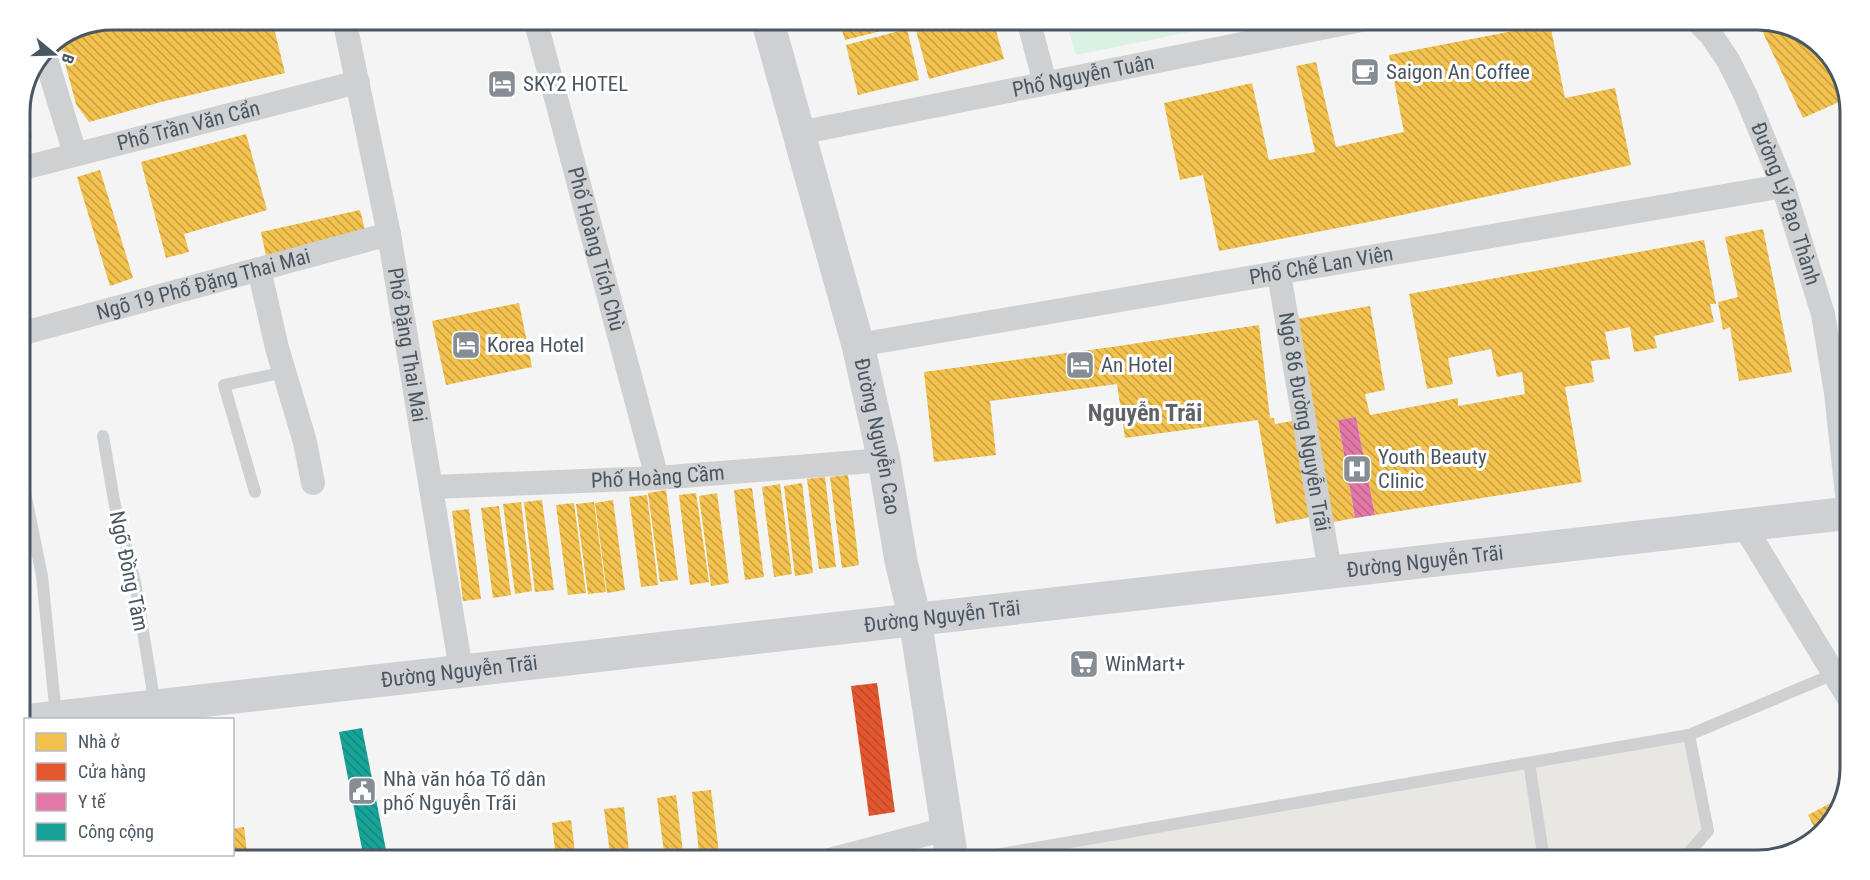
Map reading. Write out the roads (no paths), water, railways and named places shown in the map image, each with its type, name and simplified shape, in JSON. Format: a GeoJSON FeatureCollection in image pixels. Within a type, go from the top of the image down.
{"type":"FeatureCollection","features":[{"type":"Feature","properties":{"kind":"main road","name":"Đường Nguyễn Cao"},"geometry":{"type":"LineString","coordinates":[[770,30],[858,345],[884,460],[901,561],[915,619],[950,850]]}},
{"type":"Feature","properties":{"kind":"main road","name":"Đường Nguyễn Trãi"},"geometry":{"type":"LineString","coordinates":[[46,718],[1840,514]]}},
{"type":"Feature","properties":{"kind":"street","name":"Phố Đặng Thai Mai"},"geometry":{"type":"LineString","coordinates":[[346,30],[388,234],[461,670]]}},
{"type":"Feature","properties":{"kind":"street","name":"Phố Hoàng Tích Chù"},"geometry":{"type":"LineString","coordinates":[[538,30],[657,478]]}},
{"type":"Feature","properties":{"kind":"street"},"geometry":{"type":"LineString","coordinates":[[1031,30],[1045,83]]}},
{"type":"Feature","properties":{"kind":"street","name":"Phố Nguyễn Tuân"},"geometry":{"type":"LineString","coordinates":[[800,133],[1296,30]]}},
{"type":"Feature","properties":{"kind":"street","name":"Đường Lý Đạo Thành"},"geometry":{"type":"LineString","coordinates":[[1706,30],[1738,79],[1783,186],[1823,314],[1840,427]]}},
{"type":"Feature","properties":{"kind":"street"},"geometry":{"type":"LineString","coordinates":[[47,62],[75,154]]}},
{"type":"Feature","properties":{"kind":"street","name":"Phố Trần Văn Cẩn"},"geometry":{"type":"LineString","coordinates":[[30,166],[358,82]]}},
{"type":"Feature","properties":{"kind":"street","name":"Phố Chế Lan Viên"},"geometry":{"type":"LineString","coordinates":[[858,345],[1783,186]]}},
{"type":"Feature","properties":{"kind":"street","name":"Ngõ 19 Phố Đặng Thai Mai"},"geometry":{"type":"LineString","coordinates":[[30,331],[388,234]]}},
{"type":"Feature","properties":{"kind":"street"},"geometry":{"type":"LineString","coordinates":[[259,269],[305,442],[313,483]]}},
{"type":"Feature","properties":{"kind":"street","name":"Ngõ 86 Đường Nguyễn Trãi"},"geometry":{"type":"LineString","coordinates":[[1279,274],[1330,571]]}},
{"type":"Feature","properties":{"kind":"street","name":"Phố Hoàng Cầm"},"geometry":{"type":"LineString","coordinates":[[432,488],[657,478],[884,460]]}},
{"type":"Feature","properties":{"kind":"street"},"geometry":{"type":"LineString","coordinates":[[1743,524],[1840,683]]}},
{"type":"Feature","properties":{"kind":"street"},"geometry":{"type":"LineString","coordinates":[[869,850],[946,829]]}},
{"type":"Feature","properties":{"kind":"lane"},"geometry":{"type":"LineString","coordinates":[[255,492],[224,385],[285,372]]}},
{"type":"Feature","properties":{"kind":"lane","name":"Ngõ Đồng Tâm"},"geometry":{"type":"LineString","coordinates":[[103,436],[115,506],[135,582],[155,705]]}},
{"type":"Feature","properties":{"kind":"lane"},"geometry":{"type":"LineString","coordinates":[[30,517],[42,576],[38,718]]}},
{"type":"Feature","properties":{"kind":"lane"},"geometry":{"type":"LineString","coordinates":[[1029,850],[1689,735],[1834,674]]}},
{"type":"Feature","properties":{"kind":"lane"},"geometry":{"type":"LineString","coordinates":[[1689,735],[1708,831],[1692,850]]}},
{"type":"Feature","properties":{"kind":"lane"},"geometry":{"type":"LineString","coordinates":[[1529,763],[1542,850]]}},
{"type":"Feature","properties":{"kind":"place","name":"Saigon An Coffee"},"geometry":{"type":"Point","coordinates":[1365,72]}},
{"type":"Feature","properties":{"kind":"place","name":"SKY2 HOTEL"},"geometry":{"type":"Point","coordinates":[502,84]}},
{"type":"Feature","properties":{"kind":"place","name":"Korea Hotel"},"geometry":{"type":"Point","coordinates":[466,345]}},
{"type":"Feature","properties":{"kind":"place","name":"An Hotel"},"geometry":{"type":"Point","coordinates":[1080,365]}},
{"type":"Feature","properties":{"kind":"place","name":"Youth Beauty Clinic"},"geometry":{"type":"Point","coordinates":[1357,469]}},
{"type":"Feature","properties":{"kind":"place","name":"WinMart+"},"geometry":{"type":"Point","coordinates":[1084,664]}},
{"type":"Feature","properties":{"kind":"place","name":"Nhà văn hóa Tổ dân phố Nguyễn Trãi"},"geometry":{"type":"Point","coordinates":[362,791]}},
{"type":"Feature","properties":{"kind":"district","name":"Nguyễn Trãi"},"geometry":{"type":"Point","coordinates":[1145,413]}}]}
